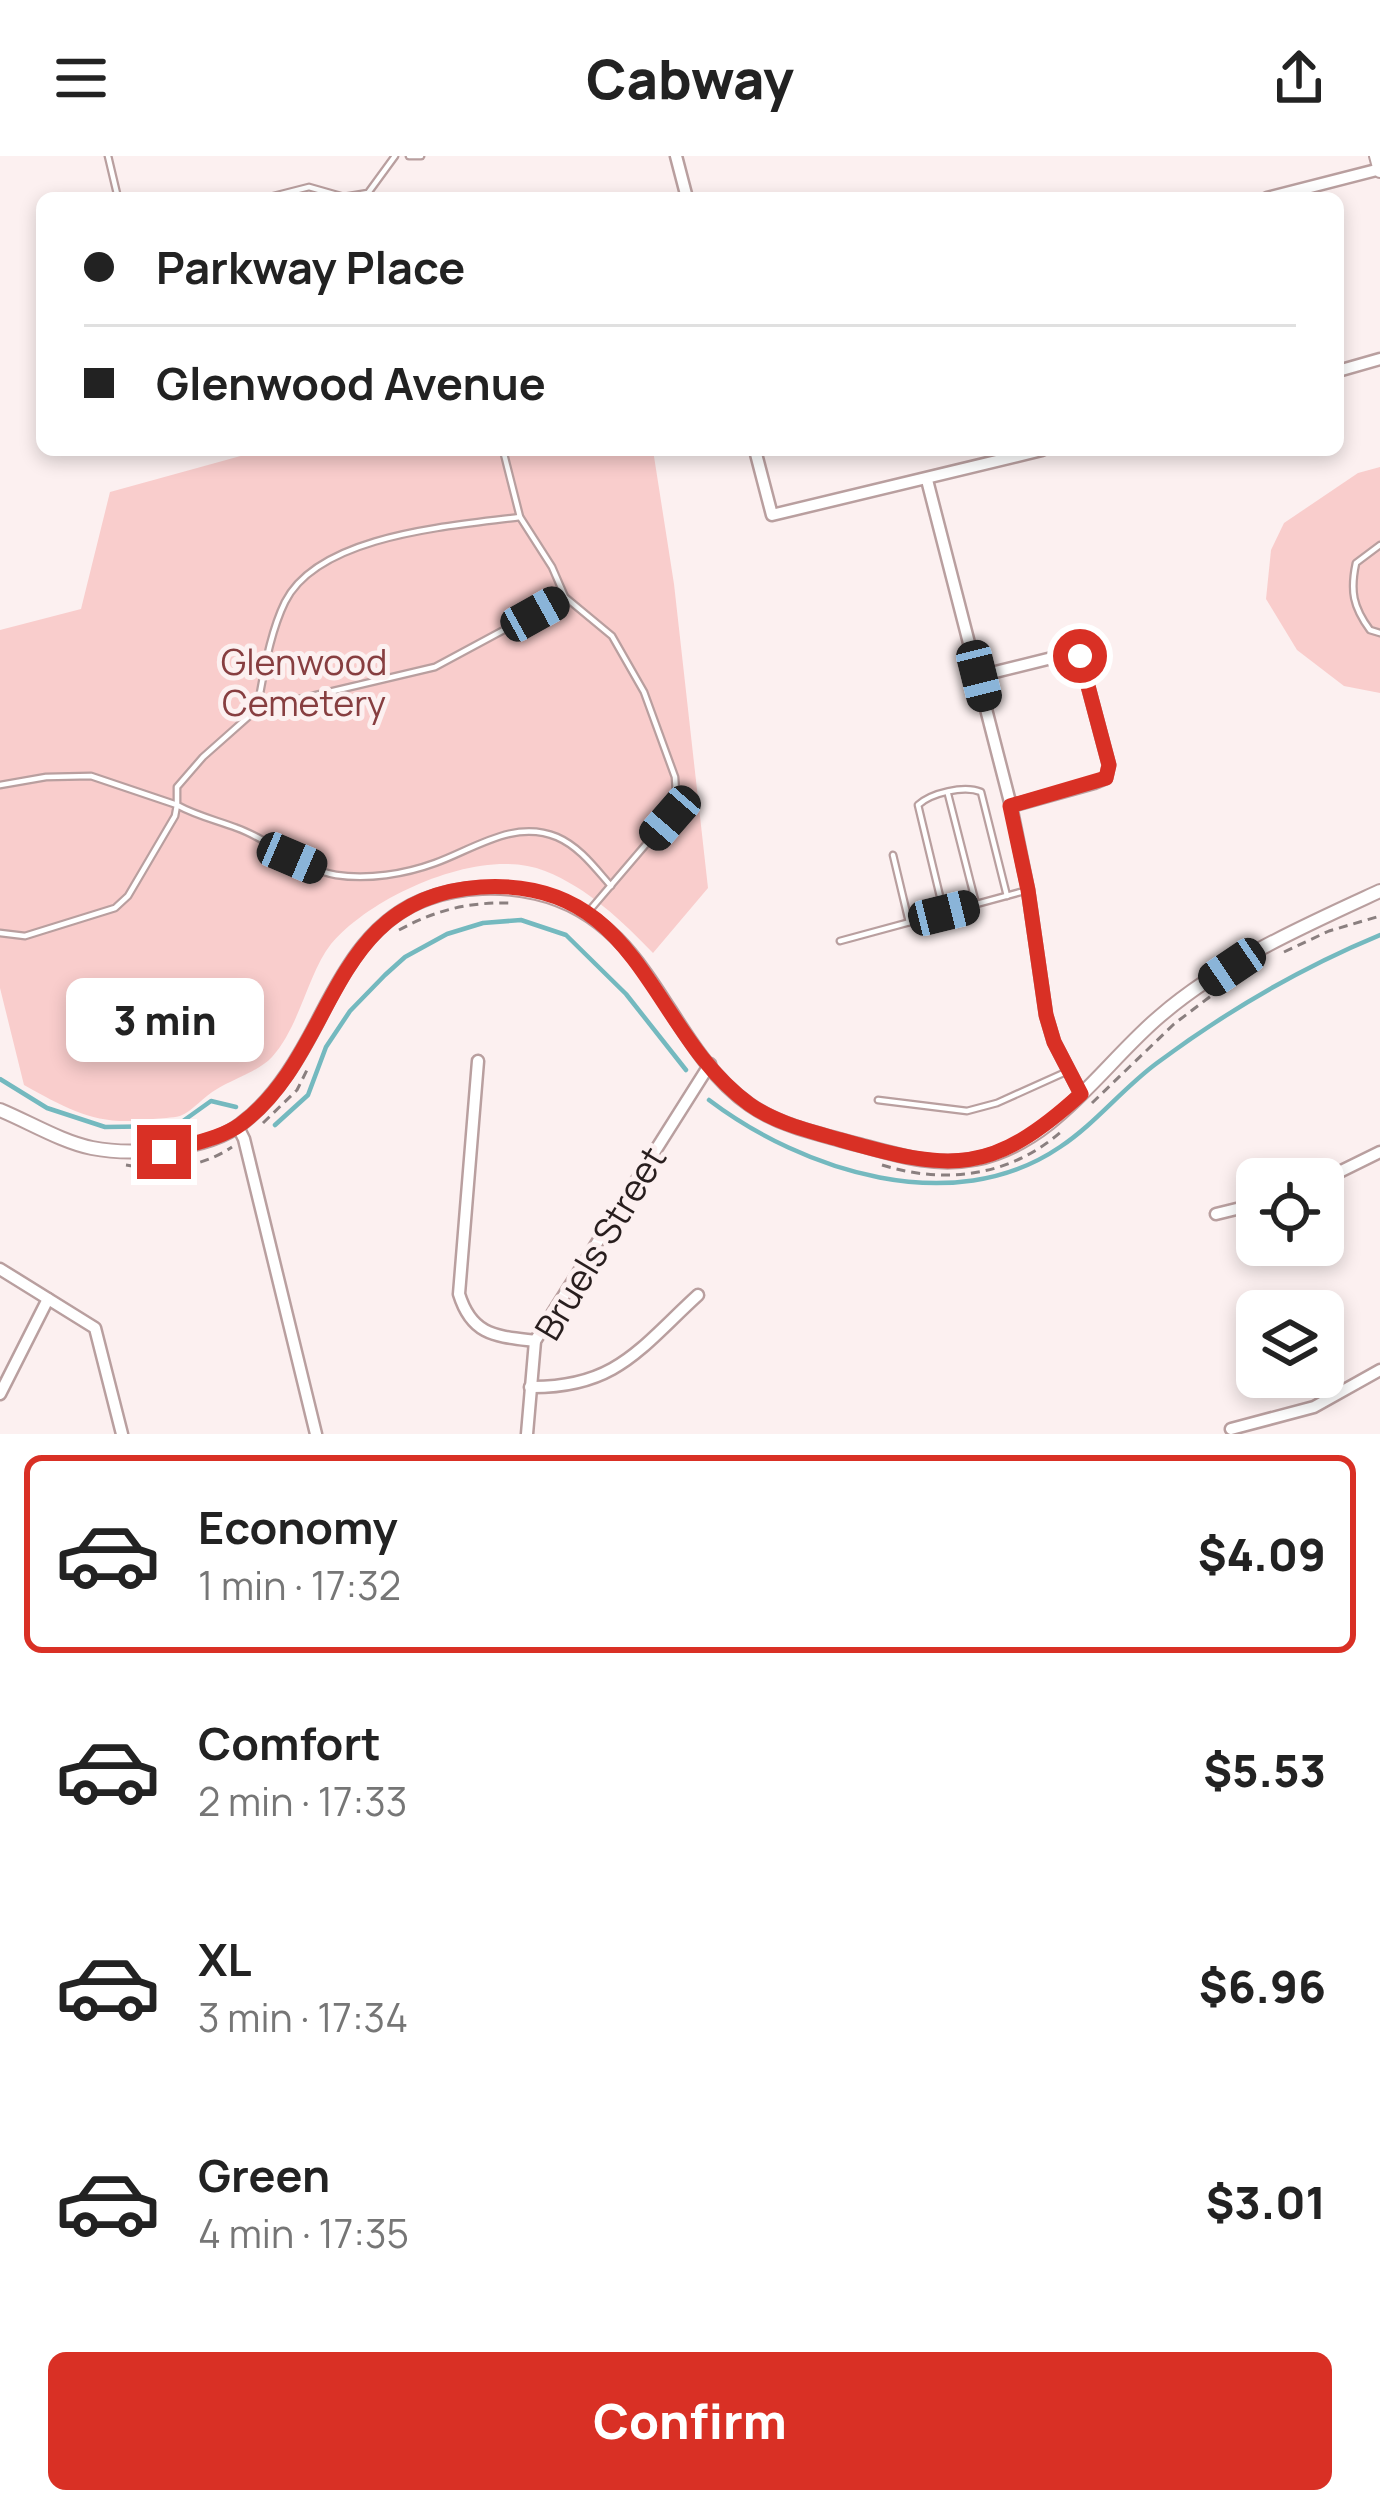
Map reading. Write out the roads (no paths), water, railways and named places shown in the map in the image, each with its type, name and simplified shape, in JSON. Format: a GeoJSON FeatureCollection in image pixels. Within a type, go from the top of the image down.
{"type":"FeatureCollection","features":[{"type":"Feature","properties":{"kind":"street"},"geometry":{"type":"LineString","coordinates":[[676,156],[685,192]]}},
{"type":"Feature","properties":{"kind":"street"},"geometry":{"type":"LineString","coordinates":[[1291,192],[1380,170],[1376,156]]}},
{"type":"Feature","properties":{"kind":"street"},"geometry":{"type":"LineString","coordinates":[[1344,368],[1380,359]]}},
{"type":"Feature","properties":{"kind":"street"},"geometry":{"type":"LineString","coordinates":[[757,456],[772,515],[1019,456]]}},
{"type":"Feature","properties":{"kind":"street"},"geometry":{"type":"LineString","coordinates":[[927,480],[1010,806],[1046,1015],[1081,1094]]}},
{"type":"Feature","properties":{"kind":"street"},"geometry":{"type":"LineString","coordinates":[[979,676],[1068,654],[1080,656],[1109,765],[1106,778],[1010,806]]}},
{"type":"Feature","properties":{"kind":"street"},"geometry":{"type":"LineString","coordinates":[[0,1110],[90,1148],[164,1152],[241,1133],[274,1092],[350,960],[381,926],[427,898],[480,887],[522,889],[589,911],[634,957],[710,1064],[749,1104],[793,1126],[933,1163],[958,1162],[1005,1151],[1029,1138],[1161,1014],[1268,943],[1380,890]]}},
{"type":"Feature","properties":{"kind":"street"},"geometry":{"type":"LineString","coordinates":[[478,1061],[459,1294],[465,1314],[492,1336],[535,1341]]}},
{"type":"Feature","properties":{"kind":"street","name":"Bruels Street"},"geometry":{"type":"LineString","coordinates":[[526,1434],[535,1341],[710,1064]]}},
{"type":"Feature","properties":{"kind":"street"},"geometry":{"type":"LineString","coordinates":[[241,1133],[316,1434]]}},
{"type":"Feature","properties":{"kind":"street"},"geometry":{"type":"LineString","coordinates":[[1344,1170],[1380,1152]]}},
{"type":"Feature","properties":{"kind":"street"},"geometry":{"type":"LineString","coordinates":[[1216,1214],[1236,1209]]}},
{"type":"Feature","properties":{"kind":"street"},"geometry":{"type":"LineString","coordinates":[[0,1269],[95,1328],[122,1434]]}},
{"type":"Feature","properties":{"kind":"street"},"geometry":{"type":"LineString","coordinates":[[530,1387],[600,1378],[620,1366],[698,1295]]}},
{"type":"Feature","properties":{"kind":"street"},"geometry":{"type":"LineString","coordinates":[[0,1394],[48,1299]]}},
{"type":"Feature","properties":{"kind":"street"},"geometry":{"type":"LineString","coordinates":[[1232,1429],[1314,1407],[1380,1370]]}},
{"type":"Feature","properties":{"kind":"lane"},"geometry":{"type":"LineString","coordinates":[[108,156],[117,192]]}},
{"type":"Feature","properties":{"kind":"lane"},"geometry":{"type":"LineString","coordinates":[[369,192],[395,156]]}},
{"type":"Feature","properties":{"kind":"lane"},"geometry":{"type":"LineString","coordinates":[[409,156],[421,156]]}},
{"type":"Feature","properties":{"kind":"lane"},"geometry":{"type":"LineString","coordinates":[[292,192],[309,188],[325,192]]}},
{"type":"Feature","properties":{"kind":"lane"},"geometry":{"type":"LineString","coordinates":[[505,456],[520,517],[565,597],[612,636],[644,692],[678,792],[677,808],[670,818],[589,911]]}},
{"type":"Feature","properties":{"kind":"lane"},"geometry":{"type":"LineString","coordinates":[[257,709],[269,652],[286,602],[301,579],[319,566],[414,531],[520,517]]}},
{"type":"Feature","properties":{"kind":"lane"},"geometry":{"type":"LineString","coordinates":[[1380,545],[1356,562],[1351,588],[1356,611],[1370,630],[1380,632]]}},
{"type":"Feature","properties":{"kind":"lane"},"geometry":{"type":"LineString","coordinates":[[0,933],[25,936],[115,908],[128,896],[175,816],[177,787],[257,709],[435,667],[565,597]]}},
{"type":"Feature","properties":{"kind":"lane"},"geometry":{"type":"LineString","coordinates":[[0,785],[91,776],[240,829],[333,875],[379,876],[433,864],[502,834],[529,831],[557,837],[584,855],[611,886]]}},
{"type":"Feature","properties":{"kind":"lane"},"geometry":{"type":"LineString","coordinates":[[944,913],[918,806],[923,799],[968,788],[981,792],[1007,896]]}},
{"type":"Feature","properties":{"kind":"lane"},"geometry":{"type":"LineString","coordinates":[[948,793],[976,904]]}},
{"type":"Feature","properties":{"kind":"lane"},"geometry":{"type":"LineString","coordinates":[[893,855],[909,922]]}},
{"type":"Feature","properties":{"kind":"lane"},"geometry":{"type":"LineString","coordinates":[[840,941],[1028,890]]}},
{"type":"Feature","properties":{"kind":"lane"},"geometry":{"type":"LineString","coordinates":[[878,1100],[968,1111],[1068,1071]]}},
{"type":"Feature","properties":{"kind":"waterway"},"geometry":{"type":"LineString","coordinates":[[275,1125],[308,1095],[326,1047],[350,1011],[385,975],[405,957],[447,934],[483,923],[521,920],[566,935],[626,994],[686,1070]]}},
{"type":"Feature","properties":{"kind":"waterway"},"geometry":{"type":"LineString","coordinates":[[709,1100],[788,1148],[880,1178],[927,1183],[973,1180],[1018,1169],[1060,1147],[1145,1073],[1210,1026],[1293,976],[1380,935]]}},
{"type":"Feature","properties":{"kind":"waterway"},"geometry":{"type":"LineString","coordinates":[[0,1079],[47,1108],[105,1127],[176,1126],[211,1101],[236,1107]]}},
{"type":"Feature","properties":{"kind":"park label","name":"Glenwood Cemetery"},"geometry":{"type":"Point","coordinates":[304,682]}}]}
